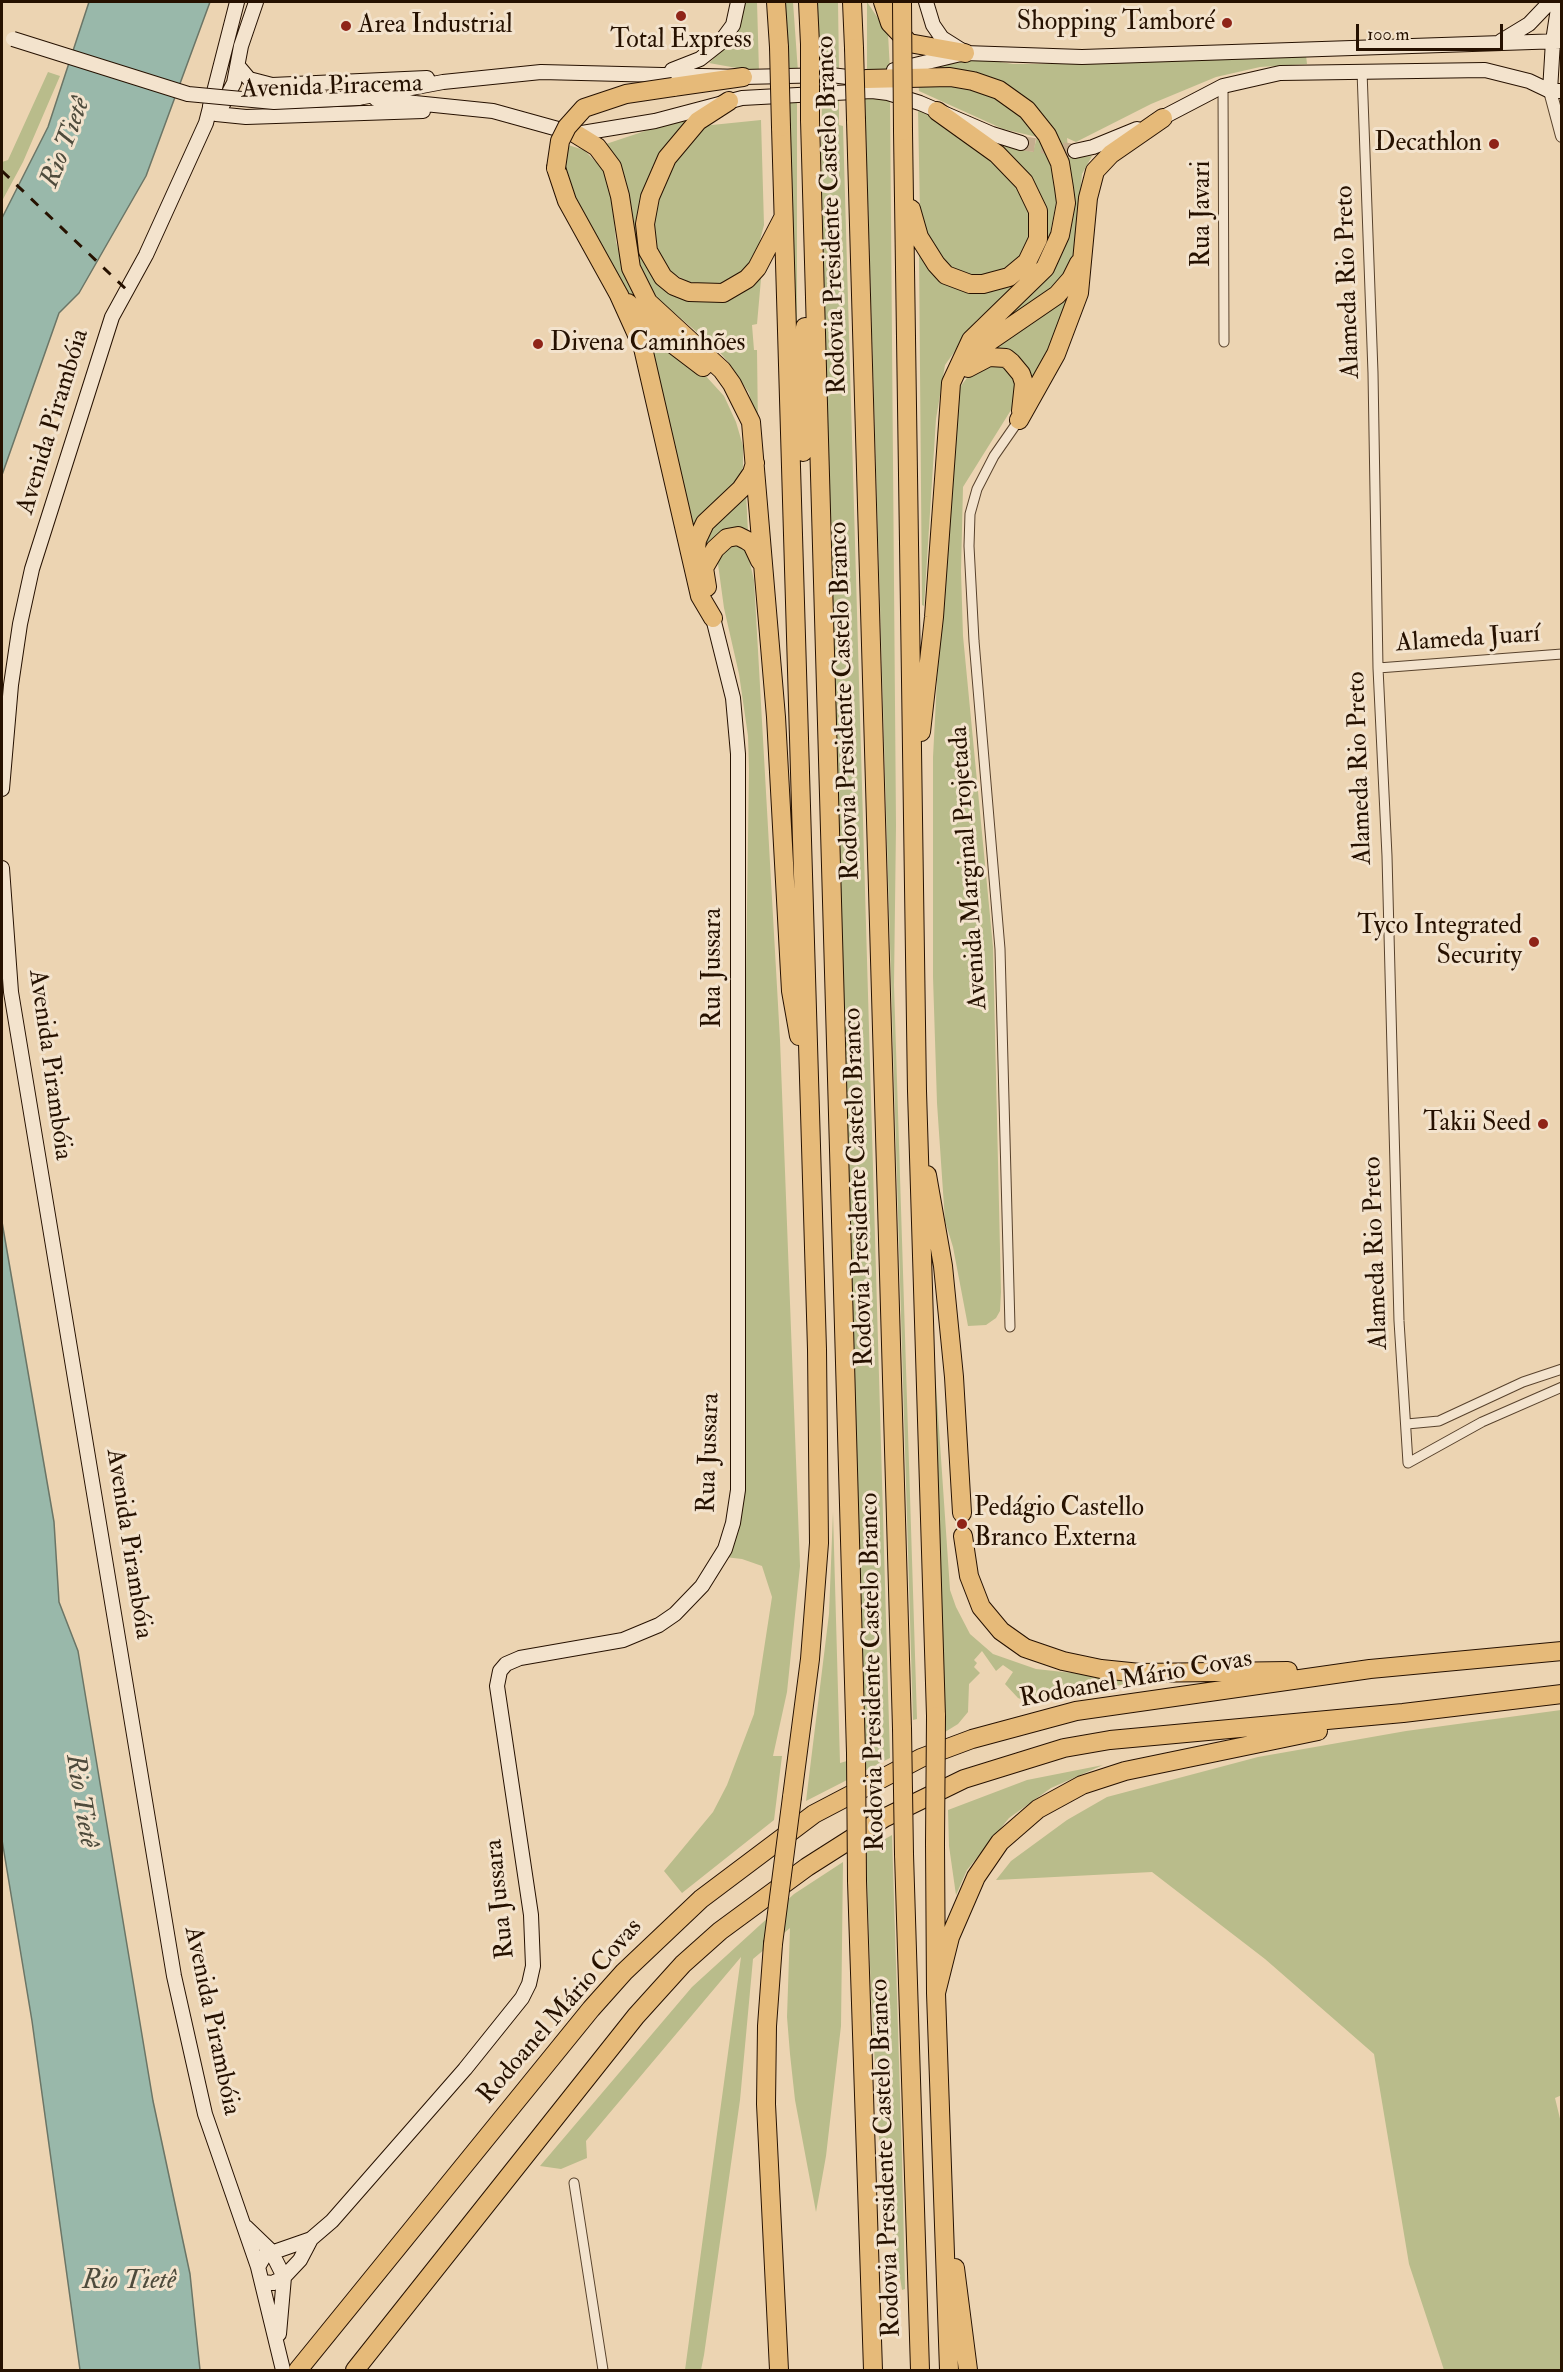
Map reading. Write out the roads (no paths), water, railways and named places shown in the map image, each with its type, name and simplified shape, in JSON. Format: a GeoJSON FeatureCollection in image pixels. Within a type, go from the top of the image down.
{"type":"FeatureCollection","features":[{"type":"Feature","properties":{"kind":"highway","name":"Rodovia Presidente Castelo Branco"},"geometry":{"type":"LineString","coordinates":[[776,2],[786,211],[796,672]]}},
{"type":"Feature","properties":{"kind":"highway","name":"Rodovia Presidente Castelo Branco"},"geometry":{"type":"LineString","coordinates":[[808,2],[857,1881],[873,2370]]}},
{"type":"Feature","properties":{"kind":"highway","name":"Rodovia Presidente Castelo Branco"},"geometry":{"type":"LineString","coordinates":[[852,2],[920,2370]]}},
{"type":"Feature","properties":{"kind":"highway"},"geometry":{"type":"LineString","coordinates":[[883,2],[890,23],[909,43],[919,47],[965,53]]}},
{"type":"Feature","properties":{"kind":"highway"},"geometry":{"type":"LineString","coordinates":[[902,2],[912,814],[919,1154],[936,1716],[936,1993],[949,2370]]}},
{"type":"Feature","properties":{"kind":"highway"},"geometry":{"type":"LineString","coordinates":[[713,618],[700,596],[647,364],[619,295],[576,222],[560,185],[556,168],[560,141],[584,108],[668,80],[743,77]]}},
{"type":"Feature","properties":{"kind":"highway"},"geometry":{"type":"LineString","coordinates":[[866,79],[950,77],[973,81],[999,90],[1016,100],[1047,135],[1060,163],[1066,202],[1064,219],[1054,250],[1045,268],[1030,286],[971,339],[954,376],[934,617],[912,814]]}},
{"type":"Feature","properties":{"kind":"highway"},"geometry":{"type":"LineString","coordinates":[[729,101],[698,121],[667,158],[650,197],[645,224],[648,251],[663,277],[674,286],[689,292],[723,293],[747,279],[757,268],[786,211]]}},
{"type":"Feature","properties":{"kind":"highway"},"geometry":{"type":"LineString","coordinates":[[905,192],[927,252],[946,274],[957,280],[984,284],[1009,277],[1027,262],[1038,238],[1038,211],[1024,182],[997,154],[937,111]]}},
{"type":"Feature","properties":{"kind":"highway"},"geometry":{"type":"LineString","coordinates":[[1019,420],[1043,380],[1067,328],[1079,293],[1088,198],[1095,171],[1111,153],[1163,118]]}},
{"type":"Feature","properties":{"kind":"highway"},"geometry":{"type":"LineString","coordinates":[[576,134],[597,147],[612,167],[620,196],[631,268],[648,302],[722,370],[737,392],[751,422],[756,458],[776,717],[791,992],[809,1076]]}},
{"type":"Feature","properties":{"kind":"highway"},"geometry":{"type":"LineString","coordinates":[[779,2370],[766,2104],[767,2026],[773,1944],[810,1659],[819,1543],[817,1349],[796,672],[801,633],[807,268],[813,251]]}},
{"type":"Feature","properties":{"kind":"highway"},"geometry":{"type":"LineString","coordinates":[[954,376],[984,345],[1046,304],[1065,287],[1084,254]]}},
{"type":"Feature","properties":{"kind":"highway"},"geometry":{"type":"LineString","coordinates":[[619,295],[657,332],[713,375],[751,422]]}},
{"type":"Feature","properties":{"kind":"highway"},"geometry":{"type":"LineString","coordinates":[[954,376],[989,357],[1006,358],[1016,367],[1024,383],[1019,420]]}},
{"type":"Feature","properties":{"kind":"highway"},"geometry":{"type":"LineString","coordinates":[[694,568],[700,533],[712,515],[741,489],[752,473],[756,458]]}},
{"type":"Feature","properties":{"kind":"highway"},"geometry":{"type":"LineString","coordinates":[[713,618],[704,568],[720,543],[734,536],[746,540],[758,555],[764,571]]}},
{"type":"Feature","properties":{"kind":"highway"},"geometry":{"type":"LineString","coordinates":[[919,1154],[931,1188],[944,1266],[954,1377],[962,1513]]}},
{"type":"Feature","properties":{"kind":"highway"},"geometry":{"type":"LineString","coordinates":[[963,1536],[969,1576],[981,1607],[1012,1640],[1041,1654],[1101,1669],[1140,1672],[1370,1669]]}},
{"type":"Feature","properties":{"kind":"highway","name":"Rodoanel Mário Covas"},"geometry":{"type":"LineString","coordinates":[[298,2370],[591,2009],[624,1972],[701,1899],[814,1814],[921,1758],[1022,1723],[1076,1711],[1370,1669],[1562,1651]]}},
{"type":"Feature","properties":{"kind":"highway"},"geometry":{"type":"LineString","coordinates":[[355,2370],[636,2016],[683,1964],[720,1931],[807,1867],[875,1824],[964,1779],[1064,1748],[1110,1740],[1402,1713],[1562,1694]]}},
{"type":"Feature","properties":{"kind":"highway"},"geometry":{"type":"LineString","coordinates":[[936,1993],[950,1937],[976,1877],[1000,1842],[1038,1809],[1082,1785],[1125,1771],[1402,1713]]}},
{"type":"Feature","properties":{"kind":"highway"},"geometry":{"type":"LineString","coordinates":[[941,2182],[968,2370]]}},
{"type":"Feature","properties":{"kind":"main road","name":"Avenida Pirambóia"},"geometry":{"type":"LineString","coordinates":[[2,789],[10,685],[32,569],[112,317],[146,255],[211,114],[237,2]]}},
{"type":"Feature","properties":{"kind":"main road","name":"Avenida Pirambóia"},"geometry":{"type":"LineString","coordinates":[[211,114],[228,96],[255,2]]}},
{"type":"Feature","properties":{"kind":"main road"},"geometry":{"type":"LineString","coordinates":[[668,80],[711,52],[733,25],[738,2]]}},
{"type":"Feature","properties":{"kind":"main road"},"geometry":{"type":"LineString","coordinates":[[926,2],[933,25],[942,38],[965,53]]}},
{"type":"Feature","properties":{"kind":"main road"},"geometry":{"type":"LineString","coordinates":[[1499,42],[1529,24],[1550,2]]}},
{"type":"Feature","properties":{"kind":"main road"},"geometry":{"type":"LineString","coordinates":[[1075,151],[1094,147],[1163,118],[1190,101],[1223,86],[1280,73],[1485,70],[1529,81],[1556,91],[1559,2]]}},
{"type":"Feature","properties":{"kind":"main road"},"geometry":{"type":"LineString","coordinates":[[7,38],[188,94],[273,102],[362,98]]}},
{"type":"Feature","properties":{"kind":"main road"},"geometry":{"type":"LineString","coordinates":[[743,77],[831,75],[866,79],[928,60],[965,53],[1082,57],[1557,41]]}},
{"type":"Feature","properties":{"kind":"main road","name":"Avenida Piracema"},"geometry":{"type":"LineString","coordinates":[[238,66],[249,79],[272,85],[433,78],[443,82]]}},
{"type":"Feature","properties":{"kind":"main road","name":"Avenida Piracema"},"geometry":{"type":"LineString","coordinates":[[362,98],[443,82],[541,72],[668,80]]}},
{"type":"Feature","properties":{"kind":"main road","name":"Avenida Piracema"},"geometry":{"type":"LineString","coordinates":[[362,98],[493,111],[576,134],[655,121],[729,101],[758,96],[872,91],[888,93],[1021,143]]}},
{"type":"Feature","properties":{"kind":"main road","name":"Avenida Piracema"},"geometry":{"type":"LineString","coordinates":[[211,114],[246,117],[328,115],[414,112],[449,107]]}},
{"type":"Feature","properties":{"kind":"main road","name":"Rua Jussara"},"geometry":{"type":"LineString","coordinates":[[271,2251],[310,2239],[332,2221],[465,2069],[522,1998],[530,1984],[533,1966],[531,1915],[497,1686],[500,1671],[506,1664],[520,1658],[623,1640],[659,1625],[675,1614],[702,1586],[724,1549],[733,1522],[738,1490],[738,754],[733,698],[713,618]]}},
{"type":"Feature","properties":{"kind":"main road","name":"Avenida Pirambóia"},"geometry":{"type":"LineString","coordinates":[[2,868],[12,1003],[174,1976],[205,2114],[258,2267]]}},
{"type":"Feature","properties":{"kind":"main road","name":"Avenida Pirambóia"},"geometry":{"type":"LineString","coordinates":[[241,2220],[271,2251],[284,2277]]}},
{"type":"Feature","properties":{"kind":"main road","name":"Rua Jussara"},"geometry":{"type":"LineString","coordinates":[[284,2277],[300,2259],[310,2239]]}},
{"type":"Feature","properties":{"kind":"main road"},"geometry":{"type":"LineString","coordinates":[[271,2251],[258,2267],[283,2370]]}},
{"type":"Feature","properties":{"kind":"main road"},"geometry":{"type":"LineString","coordinates":[[262,2282],[273,2283],[284,2277]]}},
{"type":"Feature","properties":{"kind":"main road"},"geometry":{"type":"LineString","coordinates":[[278,2345],[284,2277]]}},
{"type":"Feature","properties":{"kind":"street","name":"Alameda Rio Preto"},"geometry":{"type":"LineString","coordinates":[[1362,70],[1373,373],[1378,668],[1387,856],[1399,1321],[1408,1463],[1482,1422],[1562,1387]]}},
{"type":"Feature","properties":{"kind":"street","name":"Rua Javari"},"geometry":{"type":"LineString","coordinates":[[1223,86],[1224,342]]}},
{"type":"Feature","properties":{"kind":"street"},"geometry":{"type":"LineString","coordinates":[[1556,91],[1562,136]]}},
{"type":"Feature","properties":{"kind":"street","name":"Avenida Marginal Projetada"},"geometry":{"type":"LineString","coordinates":[[1010,1327],[1000,949],[969,546],[970,514],[977,489],[994,456],[1019,420]]}},
{"type":"Feature","properties":{"kind":"street","name":"Alameda Juarí"},"geometry":{"type":"LineString","coordinates":[[1378,668],[1562,654]]}},
{"type":"Feature","properties":{"kind":"street"},"geometry":{"type":"LineString","coordinates":[[1407,1424],[1439,1421],[1523,1382],[1562,1369]]}},
{"type":"Feature","properties":{"kind":"street"},"geometry":{"type":"LineString","coordinates":[[574,2183],[603,2370]]}},
{"type":"Feature","properties":{"kind":"water","name":"Rio Tietê"},"geometry":{"type":"Polygon","coordinates":[[[89,2],[210,2],[146,176],[79,293],[59,313],[2,475],[2,218],[48,127],[89,2]]]}},
{"type":"Feature","properties":{"kind":"water","name":"Rio Tietê"},"geometry":{"type":"Polygon","coordinates":[[[2,1222],[54,1522],[59,1602],[78,1651],[153,2101],[190,2274],[200,2370],[80,2370],[32,2021],[2,1840],[2,1222]]]}},
{"type":"Feature","properties":{"kind":"tunnel"},"geometry":{"type":"LineString","coordinates":[[1021,143],[1075,151]]}},
{"type":"Feature","properties":{"kind":"railway"},"geometry":{"type":"LineString","coordinates":[[2,171],[129,292]]}},
{"type":"Feature","properties":{"kind":"place","name":"Total Express"},"geometry":{"type":"Point","coordinates":[681,16]}},
{"type":"Feature","properties":{"kind":"place","name":"Shopping Tamboré"},"geometry":{"type":"Point","coordinates":[1227,23]}},
{"type":"Feature","properties":{"kind":"place","name":"Area Industrial"},"geometry":{"type":"Point","coordinates":[346,26]}},
{"type":"Feature","properties":{"kind":"place","name":"Decathlon"},"geometry":{"type":"Point","coordinates":[1494,144]}},
{"type":"Feature","properties":{"kind":"place","name":"Divena Caminhões"},"geometry":{"type":"Point","coordinates":[538,344]}},
{"type":"Feature","properties":{"kind":"place","name":"Tyco Integrated Security"},"geometry":{"type":"Point","coordinates":[1534,942]}},
{"type":"Feature","properties":{"kind":"place","name":"Takii Seed"},"geometry":{"type":"Point","coordinates":[1543,1124]}},
{"type":"Feature","properties":{"kind":"place","name":"Pedágio Castello Branco Externa"},"geometry":{"type":"Point","coordinates":[962,1524]}}]}
